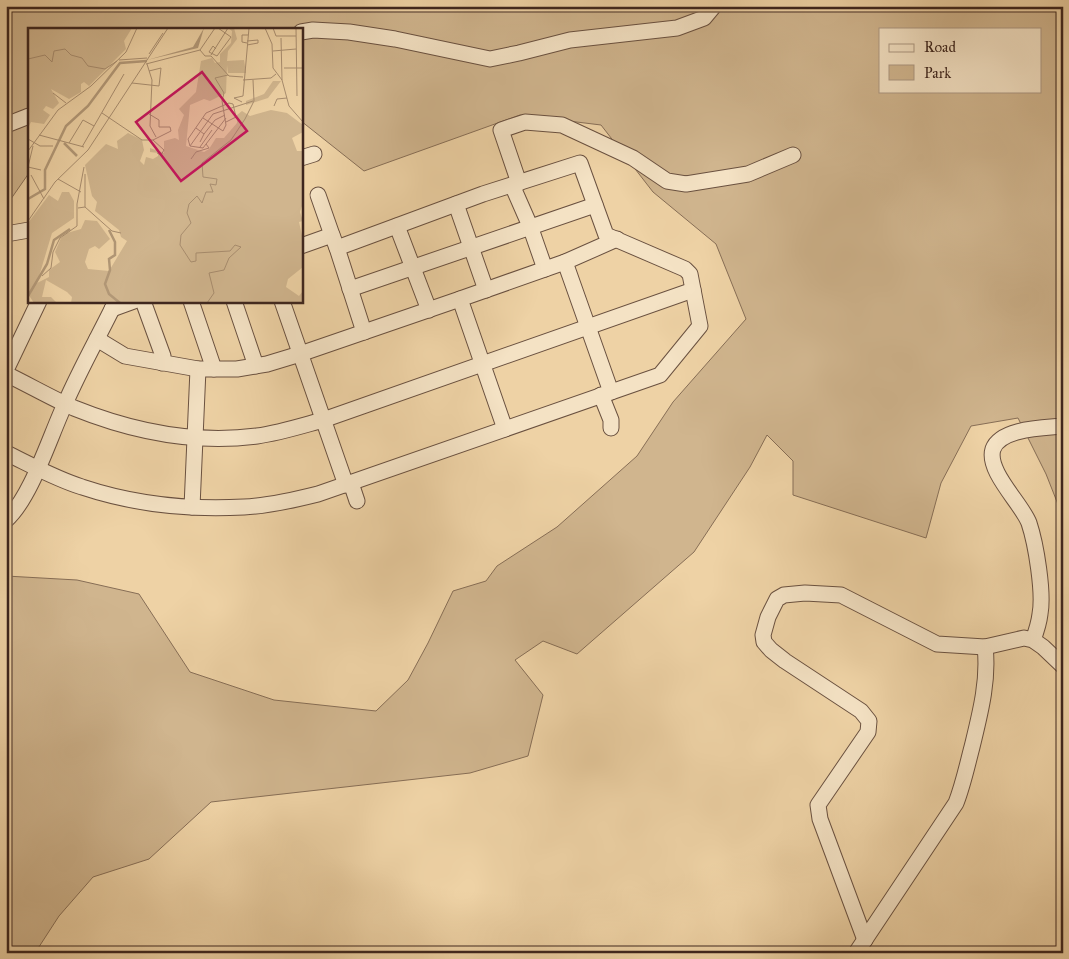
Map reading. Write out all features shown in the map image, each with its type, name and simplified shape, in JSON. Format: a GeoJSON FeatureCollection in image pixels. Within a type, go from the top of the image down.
{"type":"FeatureCollection","features":[{"type":"Feature","properties":{"kind":"street"},"geometry":{"type":"LineString","coordinates":[[302,32],[313,30],[349,32],[395,39],[490,59],[570,40],[677,28],[704,18],[714,6]]}},
{"type":"Feature","properties":{"kind":"street"},"geometry":{"type":"LineString","coordinates":[[6,125],[28,116]]}},
{"type":"Feature","properties":{"kind":"street"},"geometry":{"type":"LineString","coordinates":[[545,269],[515,184],[501,130],[524,122],[562,125],[633,158],[667,181],[686,184],[748,174],[793,155]]}},
{"type":"Feature","properties":{"kind":"street"},"geometry":{"type":"LineString","coordinates":[[6,453],[37,468],[92,490],[138,501],[192,507],[244,508],[276,504],[349,484],[660,375],[700,326],[690,274],[685,269],[606,235],[580,163],[456,204],[397,226],[334,242],[302,246]]}},
{"type":"Feature","properties":{"kind":"street"},"geometry":{"type":"LineString","coordinates":[[318,195],[364,332]]}},
{"type":"Feature","properties":{"kind":"street"},"geometry":{"type":"LineString","coordinates":[[456,204],[486,290]]}},
{"type":"Feature","properties":{"kind":"street"},"geometry":{"type":"LineString","coordinates":[[350,289],[595,204]]}},
{"type":"Feature","properties":{"kind":"street"},"geometry":{"type":"LineString","coordinates":[[397,226],[429,310]]}},
{"type":"Feature","properties":{"kind":"street"},"geometry":{"type":"LineString","coordinates":[[6,234],[28,230]]}},
{"type":"Feature","properties":{"kind":"street"},"geometry":{"type":"LineString","coordinates":[[97,339],[115,352],[125,356],[162,363],[198,369],[237,369],[256,366],[300,354],[486,290],[565,262],[616,239]]}},
{"type":"Feature","properties":{"kind":"street"},"geometry":{"type":"LineString","coordinates":[[565,262],[606,394],[611,428]]}},
{"type":"Feature","properties":{"kind":"street"},"geometry":{"type":"LineString","coordinates":[[39,302],[6,372],[65,403],[94,415],[147,431],[218,438],[256,436],[323,420],[693,290]]}},
{"type":"Feature","properties":{"kind":"street"},"geometry":{"type":"LineString","coordinates":[[460,299],[505,429]]}},
{"type":"Feature","properties":{"kind":"street"},"geometry":{"type":"LineString","coordinates":[[6,520],[15,510],[26,492],[65,403],[114,305],[129,302]]}},
{"type":"Feature","properties":{"kind":"street"},"geometry":{"type":"LineString","coordinates":[[143,302],[163,356],[162,363]]}},
{"type":"Feature","properties":{"kind":"street"},"geometry":{"type":"LineString","coordinates":[[191,302],[214,369]]}},
{"type":"Feature","properties":{"kind":"street"},"geometry":{"type":"LineString","coordinates":[[234,302],[256,366]]}},
{"type":"Feature","properties":{"kind":"street"},"geometry":{"type":"LineString","coordinates":[[282,302],[323,420],[357,501]]}},
{"type":"Feature","properties":{"kind":"street"},"geometry":{"type":"LineString","coordinates":[[192,507],[198,369]]}},
{"type":"Feature","properties":{"kind":"street"},"geometry":{"type":"LineString","coordinates":[[1033,640],[1040,613],[1040,595],[1036,557],[1029,522],[1000,477],[994,461],[993,450],[997,442],[1014,432],[1063,426]]}},
{"type":"Feature","properties":{"kind":"street"},"geometry":{"type":"LineString","coordinates":[[865,940],[820,819],[818,805],[868,732],[869,721],[861,711],[771,650],[764,642],[763,635],[768,617],[777,599],[784,595],[805,593],[841,594],[938,644],[985,646],[1024,638],[1033,640],[1043,647],[1063,666]]}},
{"type":"Feature","properties":{"kind":"street"},"geometry":{"type":"LineString","coordinates":[[856,953],[956,803],[962,788],[982,711],[986,658],[985,646]]}},
{"type":"Feature","properties":{"kind":"green space"},"geometry":{"type":"Polygon","coordinates":[[[6,6],[1063,6],[1063,517],[1046,474],[1018,418],[971,426],[941,483],[926,538],[793,495],[793,461],[767,435],[750,467],[694,552],[577,654],[543,641],[515,660],[543,695],[528,756],[470,773],[211,802],[149,859],[93,877],[59,916],[35,953],[6,953],[6,576],[77,580],[139,594],[190,672],[274,700],[376,711],[408,680],[453,591],[486,581],[497,566],[557,527],[637,456],[673,402],[746,319],[716,244],[653,192],[601,125],[520,115],[364,171],[302,122],[302,28],[28,28],[28,174],[6,206],[6,6]]]}}]}
